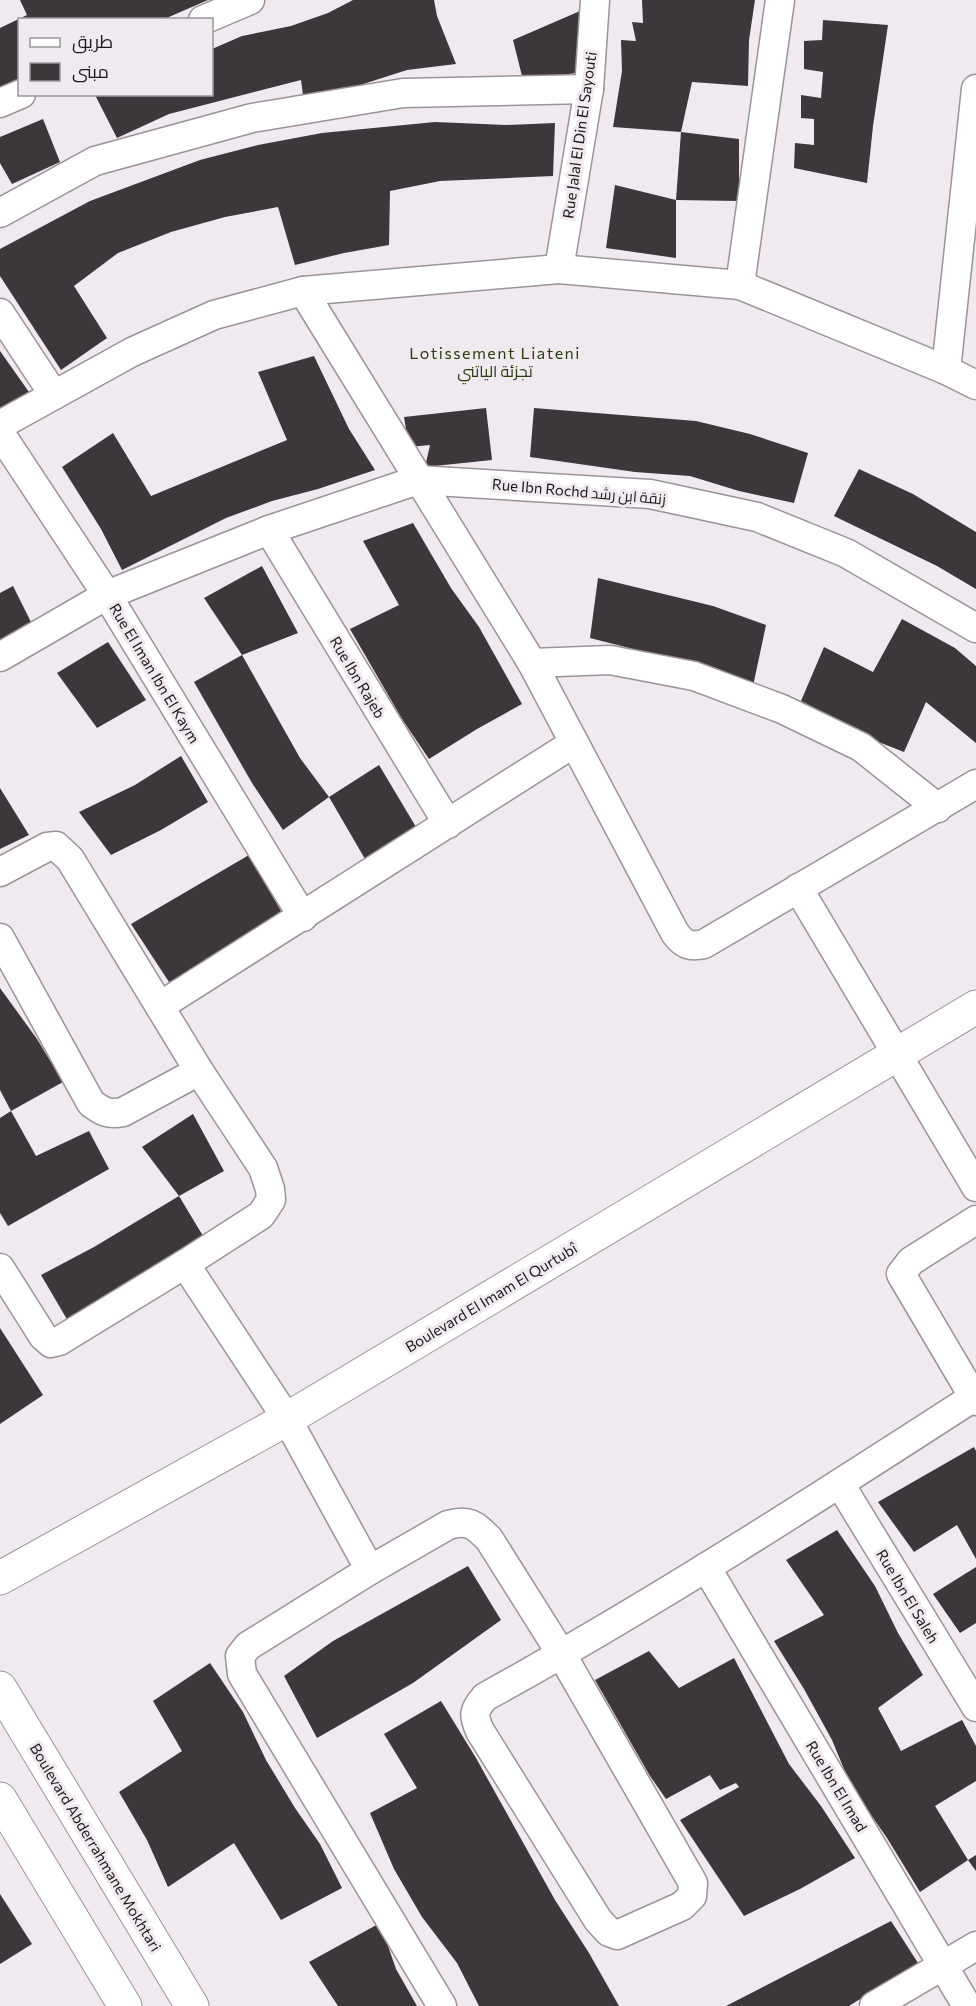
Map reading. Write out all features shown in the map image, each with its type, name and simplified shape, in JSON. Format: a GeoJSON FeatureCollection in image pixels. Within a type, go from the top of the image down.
{"type":"FeatureCollection","features":[{"type":"Feature","properties":{"kind":"street"},"geometry":{"type":"LineString","coordinates":[[208,18],[250,0]]}},
{"type":"Feature","properties":{"kind":"street","name":"Rue Jalal El Din El Sayouti"},"geometry":{"type":"LineString","coordinates":[[559,269],[589,89],[595,0]]}},
{"type":"Feature","properties":{"kind":"street"},"geometry":{"type":"LineString","coordinates":[[740,285],[780,0]]}},
{"type":"Feature","properties":{"kind":"street"},"geometry":{"type":"LineString","coordinates":[[0,213],[95,161],[252,118],[403,93],[589,89]]}},
{"type":"Feature","properties":{"kind":"street"},"geometry":{"type":"LineString","coordinates":[[946,370],[973,139],[976,89]]}},
{"type":"Feature","properties":{"kind":"street"},"geometry":{"type":"LineString","coordinates":[[0,103],[18,95]]}},
{"type":"Feature","properties":{"kind":"street"},"geometry":{"type":"LineString","coordinates":[[0,425],[132,352],[214,315],[303,291],[559,269],[740,285],[946,370],[976,385]]}},
{"type":"Feature","properties":{"kind":"street"},"geometry":{"type":"LineString","coordinates":[[303,291],[532,663],[675,933],[682,942],[691,947],[704,944],[976,784]]}},
{"type":"Feature","properties":{"kind":"street"},"geometry":{"type":"LineString","coordinates":[[0,313],[54,395]]}},
{"type":"Feature","properties":{"kind":"street","name":"Rue El Iman Ibn El Kaym"},"geometry":{"type":"LineString","coordinates":[[0,434],[107,594],[303,917]]}},
{"type":"Feature","properties":{"kind":"street","name":"Rue Ibn Rochd زنقة ابن رشد"},"geometry":{"type":"LineString","coordinates":[[0,657],[107,594],[269,530],[418,480],[650,494],[757,517],[846,553],[976,628]]}},
{"type":"Feature","properties":{"kind":"street","name":"Rue Ibn Rajeb"},"geometry":{"type":"LineString","coordinates":[[269,530],[448,824]]}},
{"type":"Feature","properties":{"kind":"street"},"geometry":{"type":"LineString","coordinates":[[532,663],[610,660],[694,676],[782,709],[861,747],[938,808]]}},
{"type":"Feature","properties":{"kind":"street"},"geometry":{"type":"LineString","coordinates":[[160,1006],[574,743]]}},
{"type":"Feature","properties":{"kind":"street"},"geometry":{"type":"LineString","coordinates":[[0,872],[46,847],[56,846],[63,850],[199,1071],[263,1168],[271,1200],[261,1215],[59,1341],[51,1342],[43,1336],[0,1268]]}},
{"type":"Feature","properties":{"kind":"street"},"geometry":{"type":"LineString","coordinates":[[798,888],[976,1187]]}},
{"type":"Feature","properties":{"kind":"street"},"geometry":{"type":"LineString","coordinates":[[0,938],[91,1103],[102,1111],[112,1114],[123,1112],[199,1071]]}},
{"type":"Feature","properties":{"kind":"street","name":"Boulevard El Imam El Qurtubî"},"geometry":{"type":"LineString","coordinates":[[0,1578],[287,1419],[976,1007]]}},
{"type":"Feature","properties":{"kind":"street"},"geometry":{"type":"LineString","coordinates":[[442,2006],[242,1674],[240,1656],[248,1646],[370,1570],[448,1525],[461,1521],[475,1525],[489,1539],[562,1655],[693,1883],[692,1896],[682,1906],[617,1935],[609,1932],[598,1920],[480,1731],[475,1719],[475,1708],[485,1697],[562,1655],[975,1399],[901,1274],[904,1267],[911,1261],[976,1220]]}},
{"type":"Feature","properties":{"kind":"street"},"geometry":{"type":"LineString","coordinates":[[185,1264],[287,1419],[370,1570]]}},
{"type":"Feature","properties":{"kind":"street","name":"Rue Ibn El Saleh"},"geometry":{"type":"LineString","coordinates":[[840,1484],[976,1707]]}},
{"type":"Feature","properties":{"kind":"street","name":"Rue Ibn El Imad"},"geometry":{"type":"LineString","coordinates":[[706,1567],[967,2006]]}},
{"type":"Feature","properties":{"kind":"street","name":"Boulevard Abderrahmane Mokhtari"},"geometry":{"type":"LineString","coordinates":[[0,1688],[192,2006]]}},
{"type":"Feature","properties":{"kind":"street"},"geometry":{"type":"LineString","coordinates":[[0,1799],[125,2006]]}},
{"type":"Feature","properties":{"kind":"street"},"geometry":{"type":"LineString","coordinates":[[873,2006],[976,1946]]}},
{"type":"Feature","properties":{"kind":"building"},"geometry":{"type":"Polygon","coordinates":[[[20,0],[208,0],[167,18],[21,18],[27,15],[20,0]]]}},
{"type":"Feature","properties":{"kind":"building"},"geometry":{"type":"Polygon","coordinates":[[[353,0],[434,0],[437,16],[456,64],[407,70],[304,103],[301,80],[169,114],[117,138],[96,96],[213,96],[213,49],[242,36],[291,26],[328,13],[353,0]]]}},
{"type":"Feature","properties":{"kind":"building"},"geometry":{"type":"Polygon","coordinates":[[[642,0],[755,0],[749,40],[748,86],[692,82],[681,132],[613,127],[622,71],[621,40],[636,41],[632,22],[643,23],[642,0]]]}},
{"type":"Feature","properties":{"kind":"building"},"geometry":{"type":"Polygon","coordinates":[[[580,11],[584,72],[523,80],[513,40],[580,11]]]}},
{"type":"Feature","properties":{"kind":"building"},"geometry":{"type":"Polygon","coordinates":[[[18,19],[18,80],[0,90],[0,28],[18,19]]]}},
{"type":"Feature","properties":{"kind":"building"},"geometry":{"type":"Polygon","coordinates":[[[823,20],[888,25],[867,183],[794,168],[795,143],[814,145],[814,119],[801,118],[801,95],[821,98],[823,72],[804,69],[804,41],[822,40],[823,20]]]}},
{"type":"Feature","properties":{"kind":"building"},"geometry":{"type":"Polygon","coordinates":[[[43,119],[60,162],[12,184],[0,163],[0,137],[43,119]]]}},
{"type":"Feature","properties":{"kind":"building"},"geometry":{"type":"Polygon","coordinates":[[[435,122],[506,125],[555,123],[553,176],[440,181],[390,191],[389,245],[295,265],[278,207],[225,217],[171,232],[118,253],[74,286],[107,338],[61,370],[0,276],[0,249],[90,201],[200,160],[258,145],[322,133],[435,122]]]}},
{"type":"Feature","properties":{"kind":"building"},"geometry":{"type":"Polygon","coordinates":[[[681,132],[739,139],[739,201],[676,200],[681,132]]]}},
{"type":"Feature","properties":{"kind":"building"},"geometry":{"type":"Polygon","coordinates":[[[615,185],[676,200],[676,258],[606,248],[615,185]]]}},
{"type":"Feature","properties":{"kind":"building"},"geometry":{"type":"Polygon","coordinates":[[[0,351],[29,392],[0,408],[0,351]]]}},
{"type":"Feature","properties":{"kind":"building"},"geometry":{"type":"Polygon","coordinates":[[[314,356],[349,429],[375,470],[272,501],[226,518],[122,570],[101,529],[62,467],[113,433],[151,496],[287,440],[258,372],[314,356]]]}},
{"type":"Feature","properties":{"kind":"building"},"geometry":{"type":"Polygon","coordinates":[[[486,408],[492,460],[425,467],[430,445],[409,447],[404,417],[486,408]]]}},
{"type":"Feature","properties":{"kind":"building"},"geometry":{"type":"Polygon","coordinates":[[[534,408],[696,421],[750,434],[808,453],[794,503],[739,491],[690,476],[635,472],[530,457],[534,408]]]}},
{"type":"Feature","properties":{"kind":"building"},"geometry":{"type":"Polygon","coordinates":[[[859,469],[913,494],[976,532],[976,589],[937,566],[834,516],[859,469]]]}},
{"type":"Feature","properties":{"kind":"building"},"geometry":{"type":"Polygon","coordinates":[[[413,523],[451,588],[479,627],[522,704],[429,759],[402,719],[350,629],[399,605],[363,541],[413,523]]]}},
{"type":"Feature","properties":{"kind":"building"},"geometry":{"type":"Polygon","coordinates":[[[262,566],[298,633],[242,655],[204,598],[262,566]]]}},
{"type":"Feature","properties":{"kind":"building"},"geometry":{"type":"Polygon","coordinates":[[[598,578],[713,606],[766,625],[753,686],[700,666],[590,638],[598,578]]]}},
{"type":"Feature","properties":{"kind":"building"},"geometry":{"type":"Polygon","coordinates":[[[13,586],[33,626],[0,642],[0,593],[13,586]]]}},
{"type":"Feature","properties":{"kind":"building"},"geometry":{"type":"Polygon","coordinates":[[[902,619],[955,648],[976,666],[976,743],[926,702],[904,752],[848,730],[801,701],[824,647],[873,672],[902,619]]]}},
{"type":"Feature","properties":{"kind":"building"},"geometry":{"type":"Polygon","coordinates":[[[108,642],[146,700],[97,728],[57,673],[108,642]]]}},
{"type":"Feature","properties":{"kind":"building"},"geometry":{"type":"Polygon","coordinates":[[[242,655],[300,758],[329,797],[283,830],[252,783],[194,682],[242,655]]]}},
{"type":"Feature","properties":{"kind":"building"},"geometry":{"type":"Polygon","coordinates":[[[181,756],[208,802],[161,830],[111,855],[79,812],[135,785],[181,756]]]}},
{"type":"Feature","properties":{"kind":"building"},"geometry":{"type":"Polygon","coordinates":[[[379,765],[419,832],[365,859],[329,797],[379,765]]]}},
{"type":"Feature","properties":{"kind":"building"},"geometry":{"type":"Polygon","coordinates":[[[0,788],[29,835],[0,849],[0,788]]]}},
{"type":"Feature","properties":{"kind":"building"},"geometry":{"type":"Polygon","coordinates":[[[249,855],[285,918],[228,952],[169,982],[131,924],[249,855]]]}},
{"type":"Feature","properties":{"kind":"building"},"geometry":{"type":"Polygon","coordinates":[[[0,988],[37,1039],[63,1082],[11,1111],[0,1090],[0,988]]]}},
{"type":"Feature","properties":{"kind":"building"},"geometry":{"type":"Polygon","coordinates":[[[11,1111],[36,1156],[89,1131],[109,1169],[8,1226],[0,1213],[0,1118],[11,1111]]]}},
{"type":"Feature","properties":{"kind":"building"},"geometry":{"type":"Polygon","coordinates":[[[193,1114],[224,1171],[179,1196],[142,1147],[193,1114]]]}},
{"type":"Feature","properties":{"kind":"building"},"geometry":{"type":"Polygon","coordinates":[[[179,1196],[203,1236],[68,1321],[41,1275],[94,1247],[179,1196]]]}},
{"type":"Feature","properties":{"kind":"building"},"geometry":{"type":"Polygon","coordinates":[[[0,1328],[43,1395],[0,1424],[0,1328]]]}},
{"type":"Feature","properties":{"kind":"building"},"geometry":{"type":"Polygon","coordinates":[[[974,1447],[976,1451],[976,1559],[957,1525],[914,1552],[878,1502],[974,1447]]]}},
{"type":"Feature","properties":{"kind":"building"},"geometry":{"type":"Polygon","coordinates":[[[837,1530],[875,1586],[898,1633],[923,1675],[878,1708],[901,1751],[962,1720],[976,1746],[976,1781],[935,1806],[968,1860],[920,1892],[887,1838],[851,1786],[832,1740],[774,1641],[824,1615],[786,1560],[837,1530]]]}},
{"type":"Feature","properties":{"kind":"building"},"geometry":{"type":"Polygon","coordinates":[[[468,1566],[501,1620],[413,1683],[317,1738],[284,1676],[333,1641],[468,1566]]]}},
{"type":"Feature","properties":{"kind":"building"},"geometry":{"type":"Polygon","coordinates":[[[976,1567],[976,1623],[960,1633],[933,1594],[976,1567]]]}},
{"type":"Feature","properties":{"kind":"building"},"geometry":{"type":"Polygon","coordinates":[[[649,1651],[679,1688],[734,1658],[789,1764],[821,1806],[855,1858],[800,1889],[744,1916],[680,1820],[739,1787],[736,1783],[720,1790],[710,1775],[666,1799],[650,1776],[595,1680],[649,1651]]]}},
{"type":"Feature","properties":{"kind":"building"},"geometry":{"type":"Polygon","coordinates":[[[210,1663],[243,1712],[266,1760],[320,1844],[342,1888],[281,1920],[234,1843],[168,1887],[147,1840],[119,1792],[182,1751],[153,1701],[210,1663]]]}},
{"type":"Feature","properties":{"kind":"building"},"geometry":{"type":"Polygon","coordinates":[[[441,1701],[476,1758],[555,1900],[619,2006],[479,2006],[457,1963],[422,1917],[394,1869],[370,1813],[417,1788],[384,1734],[441,1701]]]}},
{"type":"Feature","properties":{"kind":"building"},"geometry":{"type":"Polygon","coordinates":[[[976,1855],[976,1871],[968,1860],[976,1855]]]}},
{"type":"Feature","properties":{"kind":"building"},"geometry":{"type":"Polygon","coordinates":[[[0,1894],[32,1944],[0,1964],[0,1894]]]}},
{"type":"Feature","properties":{"kind":"building"},"geometry":{"type":"Polygon","coordinates":[[[891,1921],[918,1963],[849,2006],[726,2006],[891,1921]]]}},
{"type":"Feature","properties":{"kind":"building"},"geometry":{"type":"Polygon","coordinates":[[[380,1923],[396,1969],[417,2006],[338,2006],[309,1962],[380,1923]]]}},
{"type":"Feature","properties":{"kind":"district","name":"Lotissement Liateni تجزئة الياتني"},"geometry":{"type":"Point","coordinates":[495,361]}}]}
